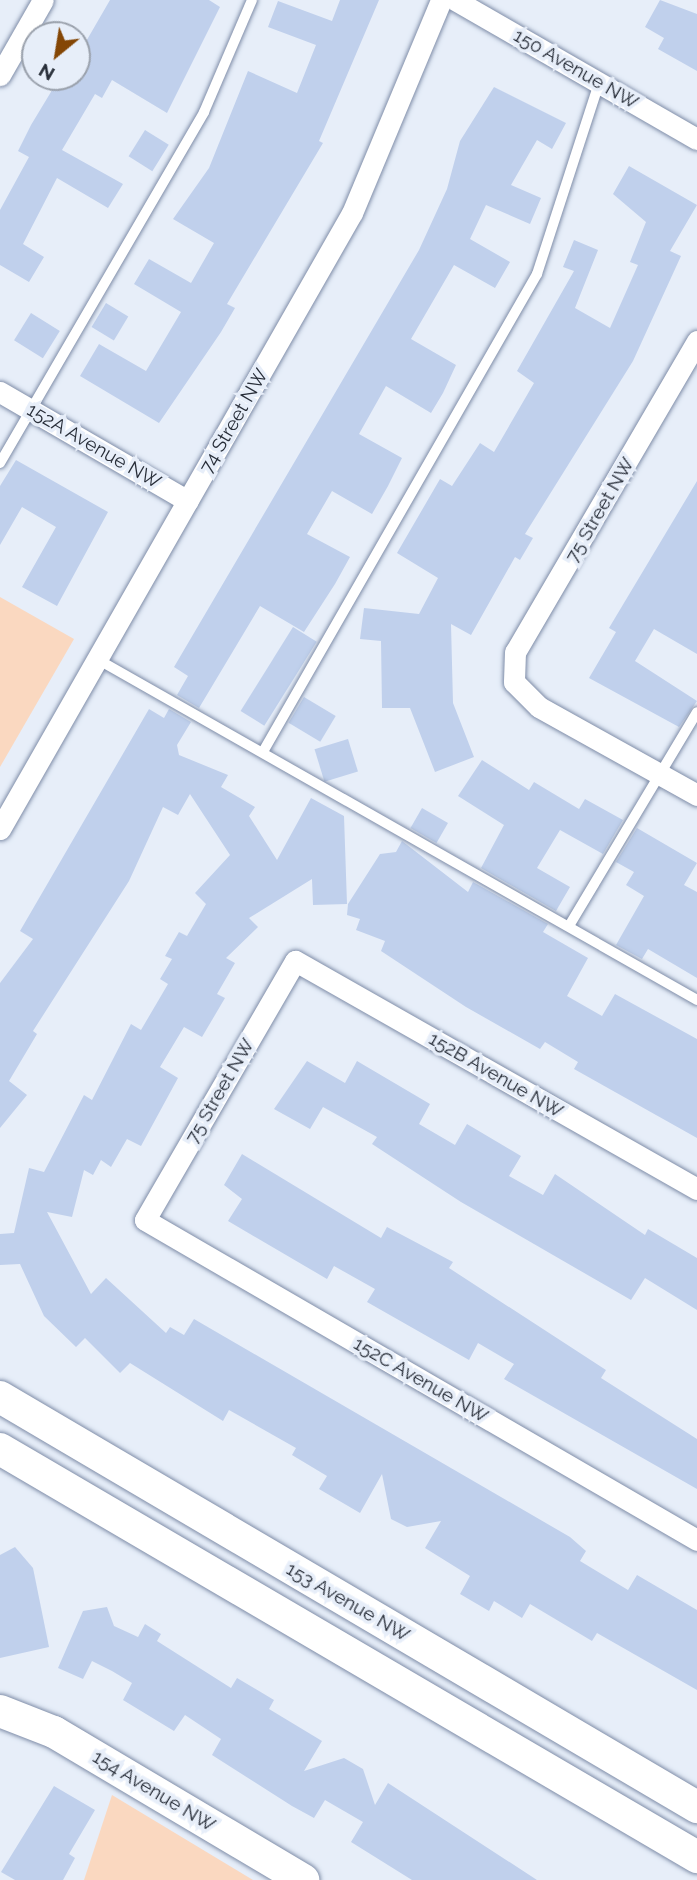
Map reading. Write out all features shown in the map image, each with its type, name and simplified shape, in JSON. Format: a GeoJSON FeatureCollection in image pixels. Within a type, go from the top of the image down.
{"type":"FeatureCollection","features":[{"type":"Feature","properties":{"kind":"main road","name":"153 Avenue NW"},"geometry":{"type":"LineString","coordinates":[[0,1397],[697,1807]]}},
{"type":"Feature","properties":{"kind":"main road"},"geometry":{"type":"LineString","coordinates":[[0,1449],[697,1857]]}},
{"type":"Feature","properties":{"kind":"main road","name":"154 Avenue NW"},"geometry":{"type":"LineString","coordinates":[[0,1711],[54,1732],[303,1880]]}},
{"type":"Feature","properties":{"kind":"street"},"geometry":{"type":"LineString","coordinates":[[0,75],[43,0]]}},
{"type":"Feature","properties":{"kind":"street","name":"74 Street NW"},"geometry":{"type":"LineString","coordinates":[[0,829],[352,213],[441,0]]}},
{"type":"Feature","properties":{"kind":"street","name":"150 Avenue NW"},"geometry":{"type":"LineString","coordinates":[[455,0],[697,139]]}},
{"type":"Feature","properties":{"kind":"street","name":"75 Street NW"},"geometry":{"type":"LineString","coordinates":[[663,775],[539,707],[514,682],[515,652],[697,341]]}},
{"type":"Feature","properties":{"kind":"street","name":"152A Avenue NW"},"geometry":{"type":"LineString","coordinates":[[0,392],[188,501]]}},
{"type":"Feature","properties":{"kind":"street"},"geometry":{"type":"LineString","coordinates":[[663,775],[697,795]]}},
{"type":"Feature","properties":{"kind":"street","name":"75 Street NW"},"geometry":{"type":"LineString","coordinates":[[145,1220],[295,961]]}},
{"type":"Feature","properties":{"kind":"street","name":"152B Avenue NW"},"geometry":{"type":"LineString","coordinates":[[295,961],[697,1189]]}},
{"type":"Feature","properties":{"kind":"street","name":"152C Avenue NW"},"geometry":{"type":"LineString","coordinates":[[145,1220],[697,1540]]}},
{"type":"Feature","properties":{"kind":"lane"},"geometry":{"type":"LineString","coordinates":[[0,463],[204,112],[252,0]]}},
{"type":"Feature","properties":{"kind":"lane"},"geometry":{"type":"LineString","coordinates":[[264,750],[537,274],[599,83]]}},
{"type":"Feature","properties":{"kind":"lane"},"geometry":{"type":"LineString","coordinates":[[97,659],[264,750],[697,1000]]}},
{"type":"Feature","properties":{"kind":"lane"},"geometry":{"type":"LineString","coordinates":[[569,926],[663,775],[697,712]]}},
{"type":"Feature","properties":{"kind":"shaded area"},"geometry":{"type":"Polygon","coordinates":[[[0,597],[74,639],[0,767],[0,597]]]}},
{"type":"Feature","properties":{"kind":"shaded area"},"geometry":{"type":"Polygon","coordinates":[[[112,1795],[253,1880],[84,1880],[112,1795]]]}},
{"type":"Feature","properties":{"kind":"building"},"geometry":{"type":"Polygon","coordinates":[[[110,0],[209,0],[220,7],[167,113],[112,80],[102,98],[95,94],[62,150],[123,184],[108,208],[57,178],[23,244],[44,257],[29,282],[0,265],[0,210],[29,157],[18,151],[52,91],[91,91],[91,33],[110,0]]]}},
{"type":"Feature","properties":{"kind":"building"},"geometry":{"type":"Polygon","coordinates":[[[340,0],[379,0],[319,141],[323,143],[227,304],[235,308],[221,332],[159,423],[80,376],[99,344],[146,371],[181,312],[134,284],[149,259],[191,283],[214,243],[173,219],[209,168],[248,71],[297,93],[316,45],[268,27],[278,1],[332,21],[340,0]]]}},
{"type":"Feature","properties":{"kind":"building"},"geometry":{"type":"Polygon","coordinates":[[[660,0],[697,14],[697,71],[658,49],[664,38],[645,27],[660,0]]]}},
{"type":"Feature","properties":{"kind":"building"},"geometry":{"type":"Polygon","coordinates":[[[494,87],[566,123],[552,149],[537,140],[511,185],[541,198],[530,224],[486,205],[470,239],[510,262],[495,288],[454,265],[411,339],[456,365],[443,393],[431,413],[386,386],[359,434],[402,458],[388,486],[372,514],[332,491],[307,534],[350,557],[335,584],[304,632],[260,606],[199,708],[177,695],[188,676],[174,667],[419,250],[447,189],[460,141],[494,87]]]}},
{"type":"Feature","properties":{"kind":"building"},"geometry":{"type":"Polygon","coordinates":[[[145,130],[169,145],[152,171],[129,156],[145,130]]]}},
{"type":"Feature","properties":{"kind":"building"},"geometry":{"type":"Polygon","coordinates":[[[629,166],[697,205],[670,251],[681,256],[633,361],[525,534],[533,538],[520,560],[515,557],[471,635],[451,624],[453,703],[474,757],[435,772],[410,708],[382,708],[381,641],[360,639],[364,608],[419,614],[438,578],[397,553],[440,479],[452,486],[480,443],[494,452],[534,383],[517,371],[574,271],[563,267],[574,240],[598,250],[575,308],[610,328],[638,265],[630,262],[646,222],[613,194],[629,166]]]}},
{"type":"Feature","properties":{"kind":"building"},"geometry":{"type":"Polygon","coordinates":[[[106,303],[128,316],[114,340],[92,327],[106,303]]]}},
{"type":"Feature","properties":{"kind":"building"},"geometry":{"type":"Polygon","coordinates":[[[31,313],[60,331],[43,358],[14,340],[31,313]]]}},
{"type":"Feature","properties":{"kind":"building"},"geometry":{"type":"Polygon","coordinates":[[[16,460],[108,512],[57,606],[22,587],[56,527],[22,507],[0,545],[0,486],[16,460]]]}},
{"type":"Feature","properties":{"kind":"building"},"geometry":{"type":"Polygon","coordinates":[[[697,481],[697,654],[654,629],[635,661],[697,701],[679,727],[589,678],[616,632],[609,628],[697,481]]]}},
{"type":"Feature","properties":{"kind":"building"},"geometry":{"type":"Polygon","coordinates":[[[293,627],[317,642],[264,726],[241,711],[293,627]]]}},
{"type":"Feature","properties":{"kind":"building"},"geometry":{"type":"Polygon","coordinates":[[[304,697],[336,716],[320,742],[289,723],[304,697]]]}},
{"type":"Feature","properties":{"kind":"building"},"geometry":{"type":"Polygon","coordinates":[[[149,709],[164,718],[169,709],[191,722],[177,745],[179,755],[228,775],[221,787],[255,807],[249,816],[277,860],[311,798],[344,816],[347,904],[313,905],[312,879],[249,918],[258,927],[226,958],[235,963],[217,994],[225,998],[202,1037],[184,1027],[160,1067],[178,1078],[141,1146],[127,1139],[111,1167],[101,1160],[93,1175],[84,1170],[72,1217],[47,1212],[91,1294],[106,1278],[166,1333],[170,1327],[184,1335],[194,1319],[570,1537],[586,1551],[580,1561],[628,1590],[637,1575],[697,1610],[697,1690],[597,1633],[592,1641],[530,1604],[522,1618],[494,1601],[489,1611],[460,1594],[470,1576],[425,1548],[441,1521],[407,1527],[391,1519],[382,1474],[360,1513],[319,1489],[327,1476],[292,1455],[296,1448],[229,1410],[223,1421],[130,1363],[120,1373],[85,1338],[76,1347],[44,1316],[20,1264],[0,1265],[0,1234],[14,1233],[29,1168],[44,1172],[84,1095],[92,1100],[131,1024],[141,1030],[168,984],[160,979],[172,959],[165,956],[179,932],[187,936],[206,904],[195,893],[230,855],[190,794],[178,815],[163,807],[129,881],[33,1031],[37,1034],[9,1081],[27,1095],[0,1128],[0,983],[33,939],[20,931],[149,709]]]}},
{"type":"Feature","properties":{"kind":"building"},"geometry":{"type":"Polygon","coordinates":[[[348,739],[358,772],[324,782],[315,749],[348,739]]]}},
{"type":"Feature","properties":{"kind":"building"},"geometry":{"type":"Polygon","coordinates":[[[482,760],[529,790],[534,782],[579,809],[585,799],[623,820],[603,854],[560,830],[537,868],[570,887],[556,911],[481,868],[504,825],[458,796],[482,760]]]}},
{"type":"Feature","properties":{"kind":"building"},"geometry":{"type":"Polygon","coordinates":[[[422,808],[448,823],[436,843],[410,828],[422,808]]]}},
{"type":"Feature","properties":{"kind":"building"},"geometry":{"type":"Polygon","coordinates":[[[637,828],[697,863],[684,885],[697,892],[697,978],[648,949],[642,959],[616,945],[644,896],[626,885],[634,872],[616,862],[637,828]]]}},
{"type":"Feature","properties":{"kind":"building"},"geometry":{"type":"Polygon","coordinates":[[[402,841],[468,892],[473,882],[548,924],[543,932],[588,958],[567,996],[602,1016],[615,994],[697,1039],[697,1138],[574,1069],[578,1062],[545,1042],[540,1049],[466,1007],[381,951],[385,941],[356,930],[360,919],[347,915],[348,904],[380,854],[396,852],[402,841]]]}},
{"type":"Feature","properties":{"kind":"building"},"geometry":{"type":"Polygon","coordinates":[[[307,1061],[345,1083],[357,1061],[430,1104],[419,1124],[455,1145],[467,1124],[521,1156],[509,1176],[543,1195],[555,1174],[645,1235],[648,1229],[697,1258],[697,1310],[645,1278],[631,1300],[461,1202],[372,1144],[377,1137],[323,1107],[310,1129],[274,1109],[307,1061]]]}},
{"type":"Feature","properties":{"kind":"building"},"geometry":{"type":"Polygon","coordinates":[[[242,1154],[381,1238],[387,1227],[453,1262],[449,1268],[606,1370],[601,1378],[697,1439],[697,1489],[504,1379],[514,1364],[478,1343],[469,1360],[367,1302],[375,1289],[334,1266],[327,1279],[228,1221],[242,1199],[224,1185],[242,1154]]]}},
{"type":"Feature","properties":{"kind":"building"},"geometry":{"type":"Polygon","coordinates":[[[15,1547],[33,1568],[49,1647],[0,1658],[0,1555],[15,1547]]]}},
{"type":"Feature","properties":{"kind":"building"},"geometry":{"type":"Polygon","coordinates":[[[107,1607],[114,1626],[138,1637],[145,1624],[161,1634],[157,1641],[231,1688],[237,1678],[274,1700],[269,1709],[322,1741],[304,1771],[344,1758],[363,1769],[375,1805],[388,1783],[537,1880],[412,1880],[351,1842],[363,1822],[325,1800],[314,1818],[292,1806],[212,1755],[221,1739],[185,1715],[174,1731],[123,1700],[132,1683],[112,1671],[92,1661],[83,1679],[58,1668],[83,1611],[107,1607]]]}},
{"type":"Feature","properties":{"kind":"building"},"geometry":{"type":"Polygon","coordinates":[[[54,1786],[95,1810],[69,1854],[75,1858],[63,1880],[15,1880],[1,1872],[54,1786]]]}}]}
